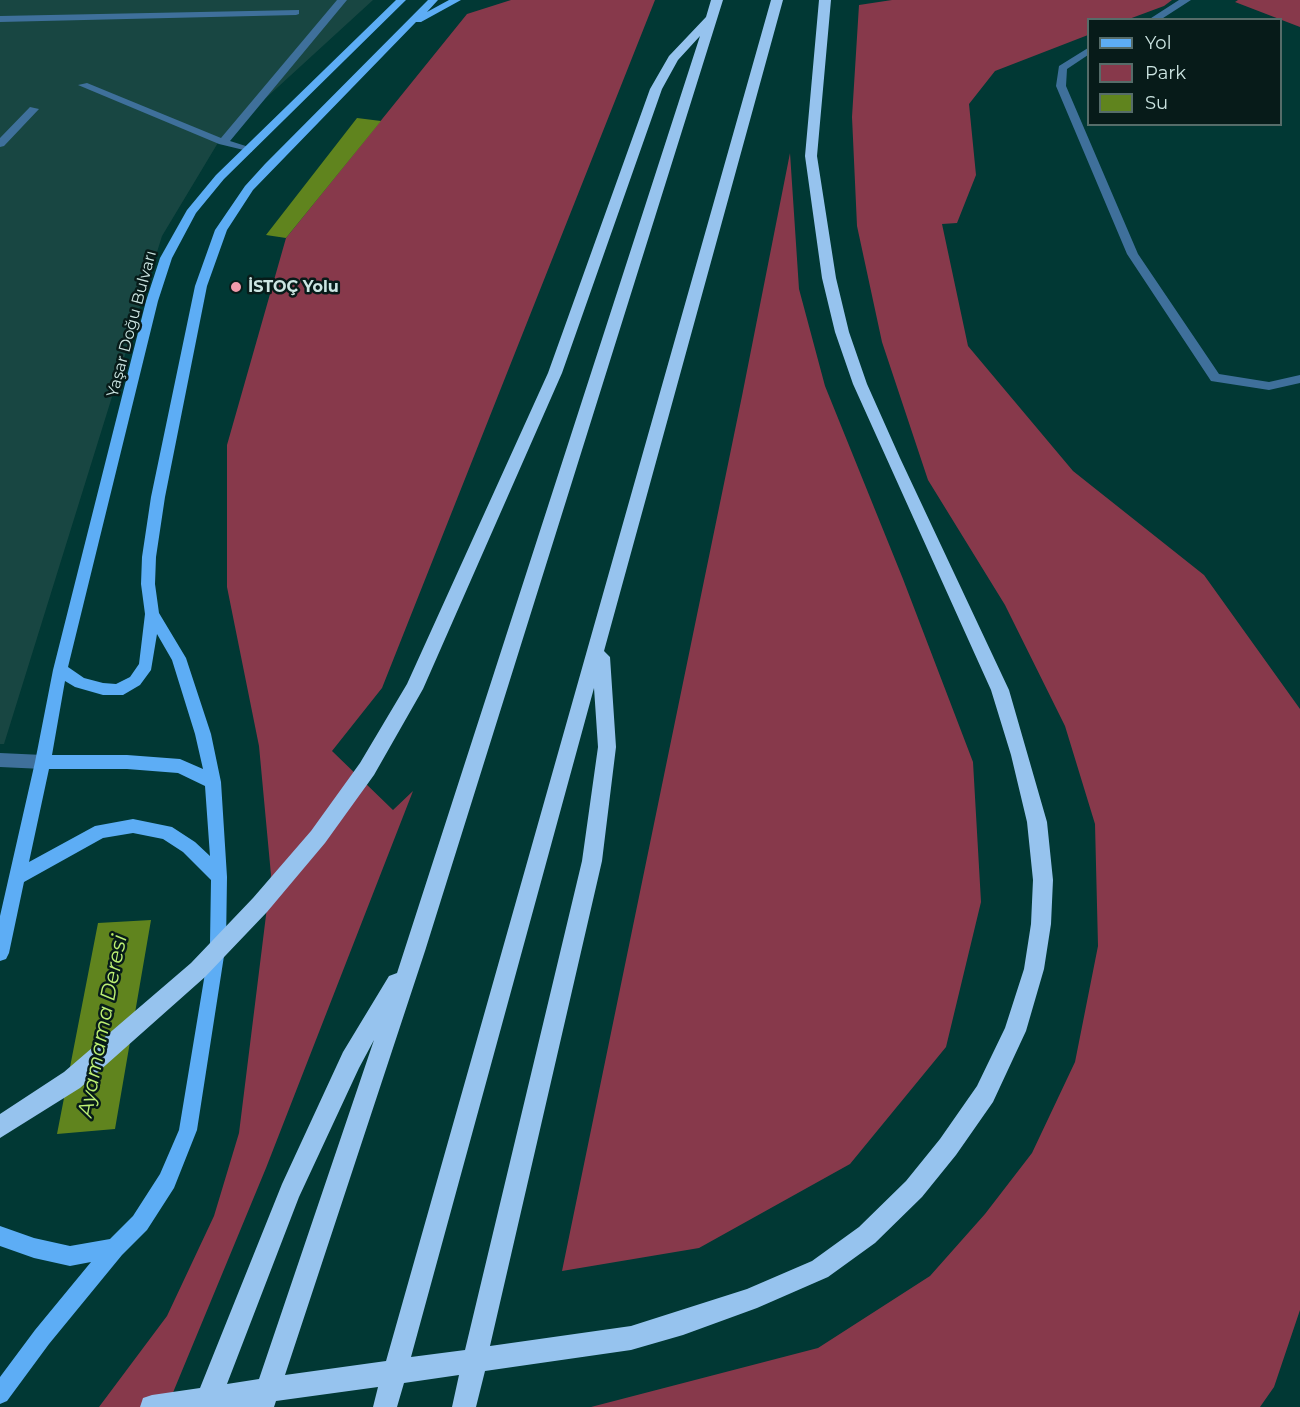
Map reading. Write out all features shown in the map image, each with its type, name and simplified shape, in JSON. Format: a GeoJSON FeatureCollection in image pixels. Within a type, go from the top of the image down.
{"type":"FeatureCollection","features":[{"type":"Feature","properties":{"kind":"highway"},"geometry":{"type":"LineString","coordinates":[[262,1407],[415,951],[717,0]]}},
{"type":"Feature","properties":{"kind":"highway"},"geometry":{"type":"LineString","coordinates":[[386,1407],[777,0]]}},
{"type":"Feature","properties":{"kind":"highway"},"geometry":{"type":"LineString","coordinates":[[152,1407],[631,1338],[749,1300],[820,1269],[867,1235],[914,1189],[948,1147],[990,1083],[1015,1031],[1034,969],[1041,924],[1043,880],[1037,822],[1000,690],[860,384],[842,332],[828,278],[811,156],[824,9]]}},
{"type":"Feature","properties":{"kind":"highway"},"geometry":{"type":"LineString","coordinates":[[0,1127],[72,1080],[198,970],[252,914],[318,837],[360,778],[414,689],[497,508],[555,373],[656,89],[673,58],[712,17]]}},
{"type":"Feature","properties":{"kind":"highway"},"geometry":{"type":"LineString","coordinates":[[464,1407],[592,861],[607,747],[600,642]]}},
{"type":"Feature","properties":{"kind":"highway"},"geometry":{"type":"LineString","coordinates":[[205,1407],[290,1192],[351,1060],[415,951]]}},
{"type":"Feature","properties":{"kind":"main road","name":"Yaşar Doğu Bulvarı"},"geometry":{"type":"LineString","coordinates":[[0,953],[43,762],[60,670],[152,302],[166,258],[192,212],[220,177],[401,0]]}},
{"type":"Feature","properties":{"kind":"main road"},"geometry":{"type":"LineString","coordinates":[[60,670],[81,683],[103,689],[118,690],[135,681],[146,666],[152,614],[148,584],[149,557],[158,497],[201,286],[221,230],[249,188],[269,166],[433,0]]}},
{"type":"Feature","properties":{"kind":"main road"},"geometry":{"type":"LineString","coordinates":[[412,22],[456,0]]}},
{"type":"Feature","properties":{"kind":"main road"},"geometry":{"type":"LineString","coordinates":[[0,1394],[42,1337],[115,1248],[140,1223],[167,1180],[188,1130],[218,943],[219,877],[213,782],[203,734],[178,658],[152,614]]}},
{"type":"Feature","properties":{"kind":"main road"},"geometry":{"type":"LineString","coordinates":[[43,762],[127,762],[180,766],[213,782]]}},
{"type":"Feature","properties":{"kind":"main road"},"geometry":{"type":"LineString","coordinates":[[16,878],[101,831],[133,826],[166,832],[189,847],[219,877]]}},
{"type":"Feature","properties":{"kind":"main road"},"geometry":{"type":"LineString","coordinates":[[0,1236],[34,1248],[70,1256],[115,1248]]}},
{"type":"Feature","properties":{"kind":"street"},"geometry":{"type":"LineString","coordinates":[[223,142],[342,0]]}},
{"type":"Feature","properties":{"kind":"street"},"geometry":{"type":"LineString","coordinates":[[1155,18],[1185,0]]}},
{"type":"Feature","properties":{"kind":"street"},"geometry":{"type":"LineString","coordinates":[[0,19],[296,12]]}},
{"type":"Feature","properties":{"kind":"street"},"geometry":{"type":"LineString","coordinates":[[1087,52],[1062,68],[1061,86],[1133,254],[1215,378],[1269,386],[1300,379]]}},
{"type":"Feature","properties":{"kind":"street"},"geometry":{"type":"LineString","coordinates":[[83,85],[248,150]]}},
{"type":"Feature","properties":{"kind":"street"},"geometry":{"type":"LineString","coordinates":[[0,144],[34,109]]}},
{"type":"Feature","properties":{"kind":"street"},"geometry":{"type":"LineString","coordinates":[[0,760],[43,762]]}},
{"type":"Feature","properties":{"kind":"shaded area"},"geometry":{"type":"Polygon","coordinates":[[[0,0],[373,0],[219,141],[162,236],[4,744],[0,744],[0,0]]]}},
{"type":"Feature","properties":{"kind":"green space"},"geometry":{"type":"Polygon","coordinates":[[[511,0],[655,0],[382,688],[332,751],[393,810],[413,791],[266,1168],[167,1407],[99,1407],[167,1316],[214,1216],[239,1133],[271,875],[259,746],[227,587],[227,445],[286,238],[467,14],[511,0]]]}},
{"type":"Feature","properties":{"kind":"green space"},"geometry":{"type":"Polygon","coordinates":[[[892,0],[1172,0],[1164,6],[1132,18],[1087,18],[1087,35],[995,71],[969,104],[976,175],[957,223],[942,224],[968,346],[1073,471],[1204,575],[1300,709],[1300,1310],[1274,1387],[1260,1407],[591,1407],[818,1348],[930,1276],[985,1214],[1032,1153],[1075,1062],[1098,946],[1095,824],[1065,726],[1005,605],[928,480],[882,342],[857,226],[852,117],[859,5],[892,0]]]}},
{"type":"Feature","properties":{"kind":"green space"},"geometry":{"type":"Polygon","coordinates":[[[1238,0],[1300,0],[1300,27],[1282,20],[1282,18],[1235,2],[1238,0]]]}},
{"type":"Feature","properties":{"kind":"green space"},"geometry":{"type":"Polygon","coordinates":[[[790,153],[799,289],[825,386],[903,579],[973,762],[981,902],[946,1047],[850,1164],[699,1248],[562,1271],[742,396],[790,153]]]}},
{"type":"Feature","properties":{"kind":"water"},"geometry":{"type":"Polygon","coordinates":[[[357,118],[381,121],[286,238],[266,235],[357,118]]]}},
{"type":"Feature","properties":{"kind":"water","name":"Ayamama Deresi"},"geometry":{"type":"Polygon","coordinates":[[[151,920],[115,1129],[57,1134],[98,923],[151,920]]]}},
{"type":"Feature","properties":{"kind":"place","name":"İSTOÇ Yolu"},"geometry":{"type":"Point","coordinates":[236,287]}}]}
